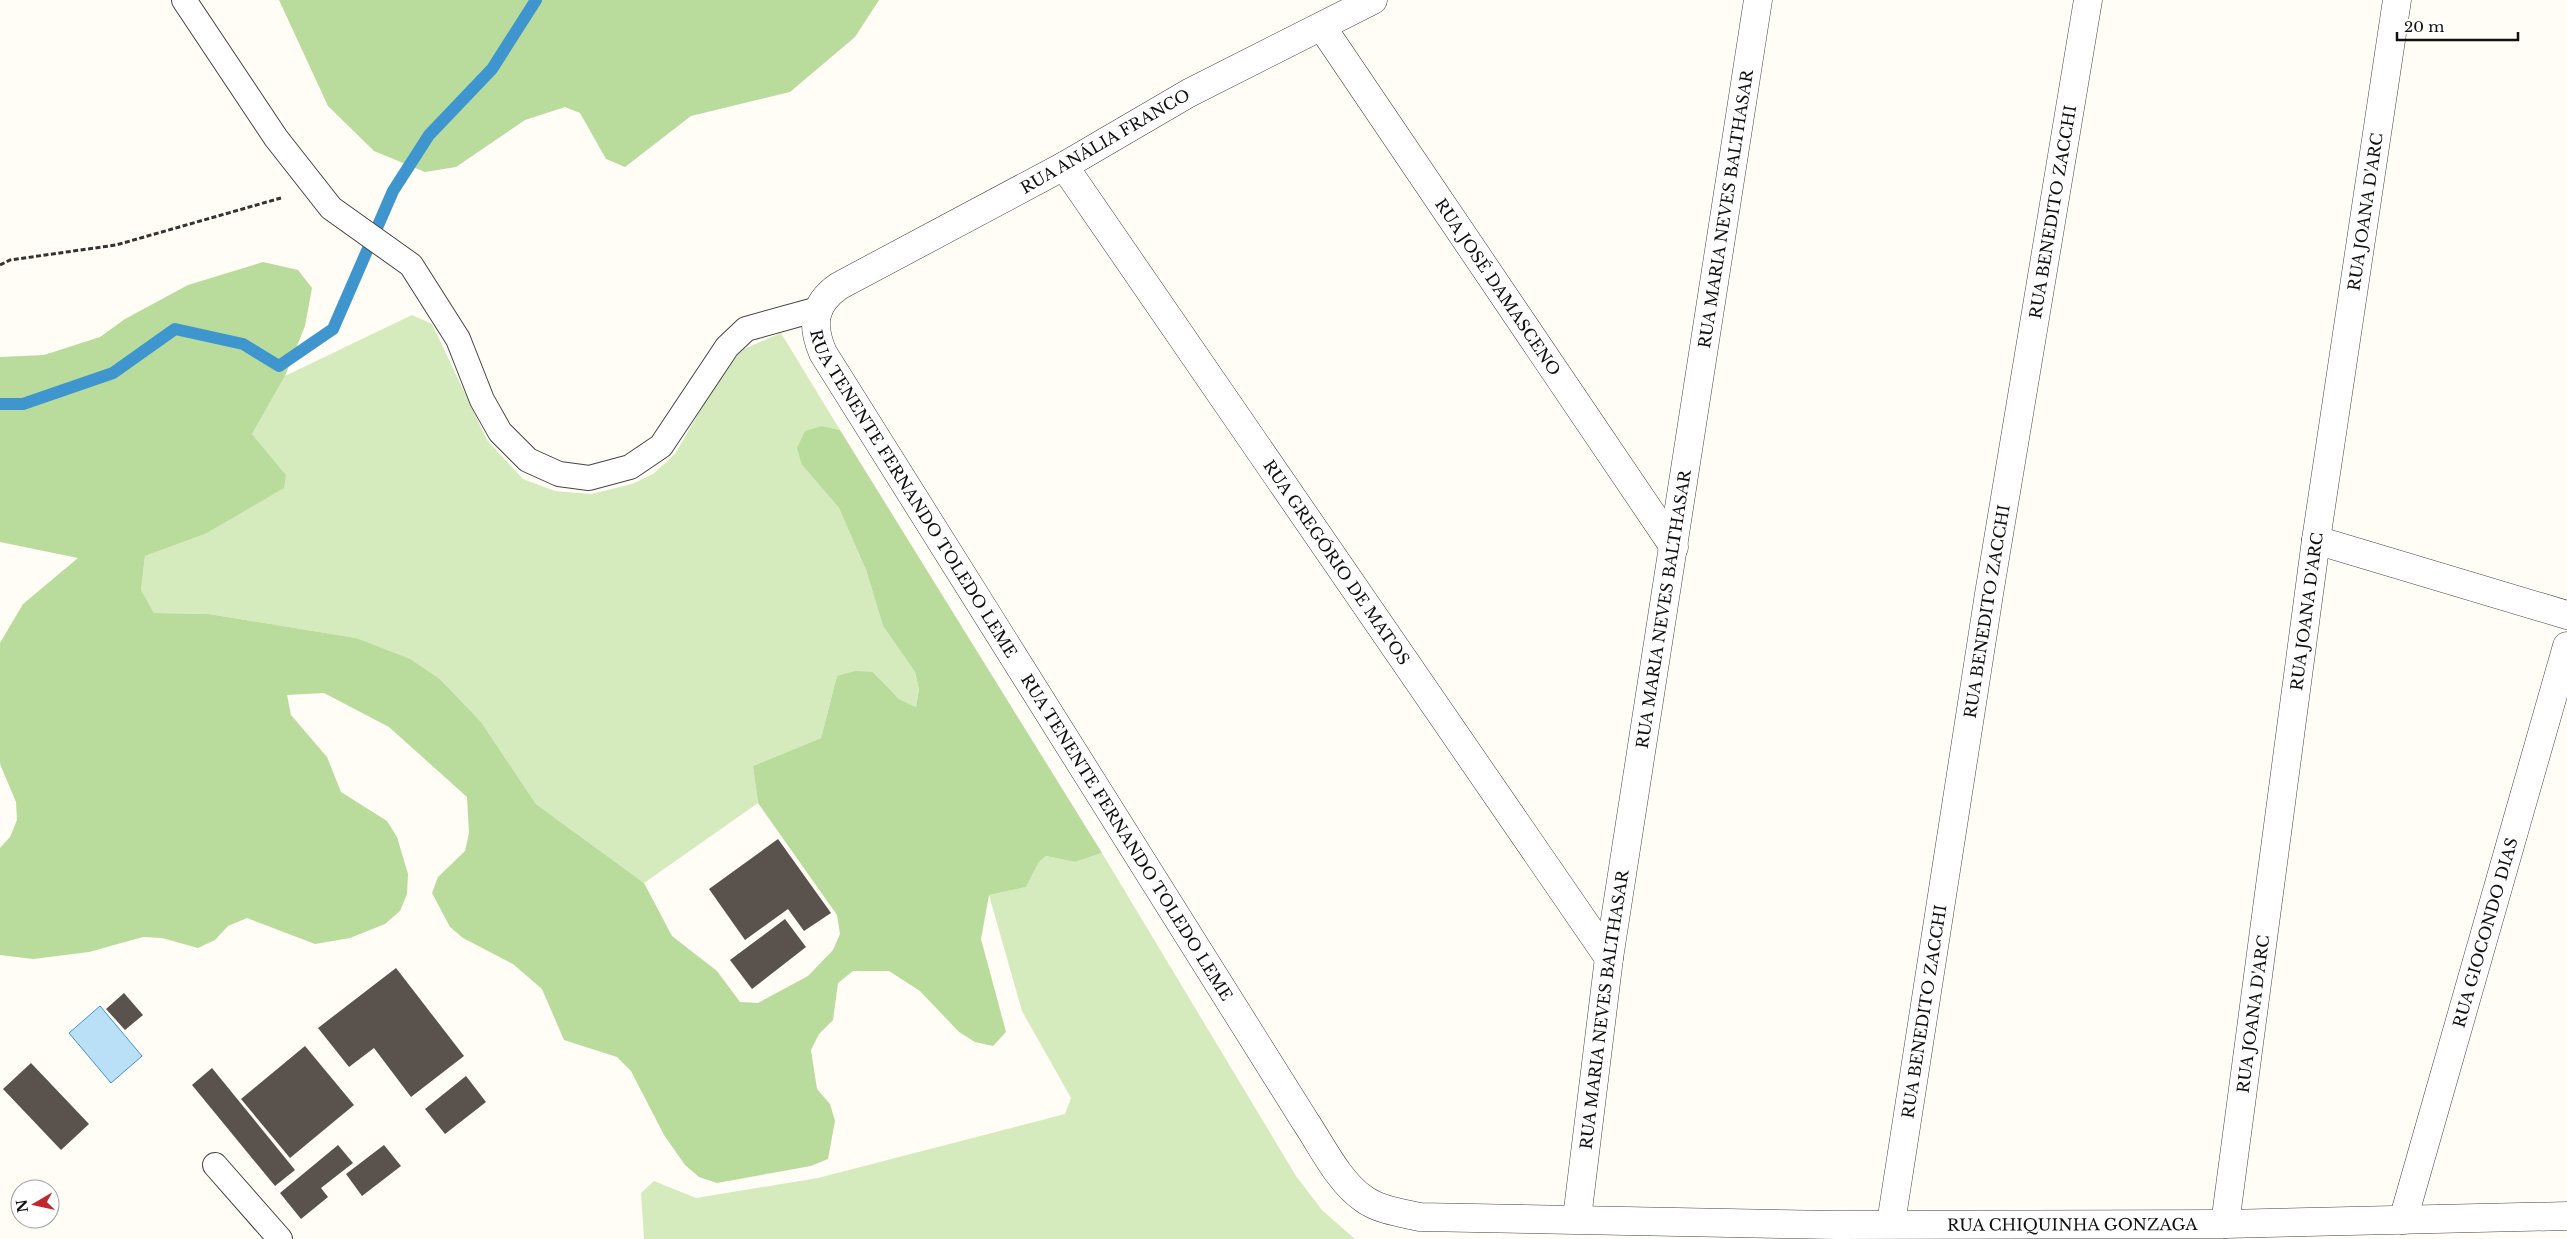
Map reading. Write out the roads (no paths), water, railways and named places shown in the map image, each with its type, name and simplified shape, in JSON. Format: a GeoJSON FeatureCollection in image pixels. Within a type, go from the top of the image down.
{"type":"FeatureCollection","features":[{"type":"Feature","properties":{"kind":"street","name":"RUA ANÁLIA FRANCO"},"geometry":{"type":"LineString","coordinates":[[839,286],[1064,166],[1189,92],[1373,0]]}},
{"type":"Feature","properties":{"kind":"street","name":"RUA MARIA NEVES BALTHASAR"},"geometry":{"type":"LineString","coordinates":[[1577,1218],[1609,958],[1758,0]]}},
{"type":"Feature","properties":{"kind":"street","name":"RUA BENEDITO ZACCHI"},"geometry":{"type":"LineString","coordinates":[[1891,1223],[1988,604],[2088,0]]}},
{"type":"Feature","properties":{"kind":"street","name":"RUA JOANA D'ARC"},"geometry":{"type":"LineString","coordinates":[[2225,1224],[2316,540],[2397,0]]}},
{"type":"Feature","properties":{"kind":"street","name":"RUA JOSÉ DAMASCENO"},"geometry":{"type":"LineString","coordinates":[[1322,27],[1674,547]]}},
{"type":"Feature","properties":{"kind":"street","name":"RUA GREGÓRIO DE MATOS"},"geometry":{"type":"LineString","coordinates":[[1064,166],[1609,958]]}},
{"type":"Feature","properties":{"kind":"street","name":"RUA TENENTE FERNANDO TOLEDO LEME"},"geometry":{"type":"LineString","coordinates":[[839,286],[826,294],[818,309],[816,337],[848,395],[1341,1175],[1364,1200],[1392,1211],[1420,1217],[1577,1218]]}},
{"type":"Feature","properties":{"kind":"street"},"geometry":{"type":"LineString","coordinates":[[2316,540],[2567,615]]}},
{"type":"Feature","properties":{"kind":"street","name":"RUA GIOCONDO DIAS"},"geometry":{"type":"LineString","coordinates":[[2403,1220],[2567,646]]}},
{"type":"Feature","properties":{"kind":"street","name":"RUA CHIQUINHA GONZAGA"},"geometry":{"type":"LineString","coordinates":[[1577,1218],[1835,1232],[1891,1223],[2225,1224],[2567,1216]]}},
{"type":"Feature","properties":{"kind":"lane"},"geometry":{"type":"LineString","coordinates":[[184,0],[276,138],[331,208],[411,265],[458,339],[482,400],[500,432],[528,460],[559,474],[589,478],[630,467],[660,446],[727,347],[746,329],[818,309]]}},
{"type":"Feature","properties":{"kind":"lane"},"geometry":{"type":"LineString","coordinates":[[215,1165],[280,1239]]}},
{"type":"Feature","properties":{"kind":"water"},"geometry":{"type":"Polygon","coordinates":[[[100,1006],[142,1056],[111,1083],[69,1033],[100,1006]]]}},
{"type":"Feature","properties":{"kind":"waterway"},"geometry":{"type":"LineString","coordinates":[[0,404],[23,404],[113,373],[175,329],[243,344],[279,366],[333,329],[393,191],[429,135],[492,69],[536,0]]}}]}
